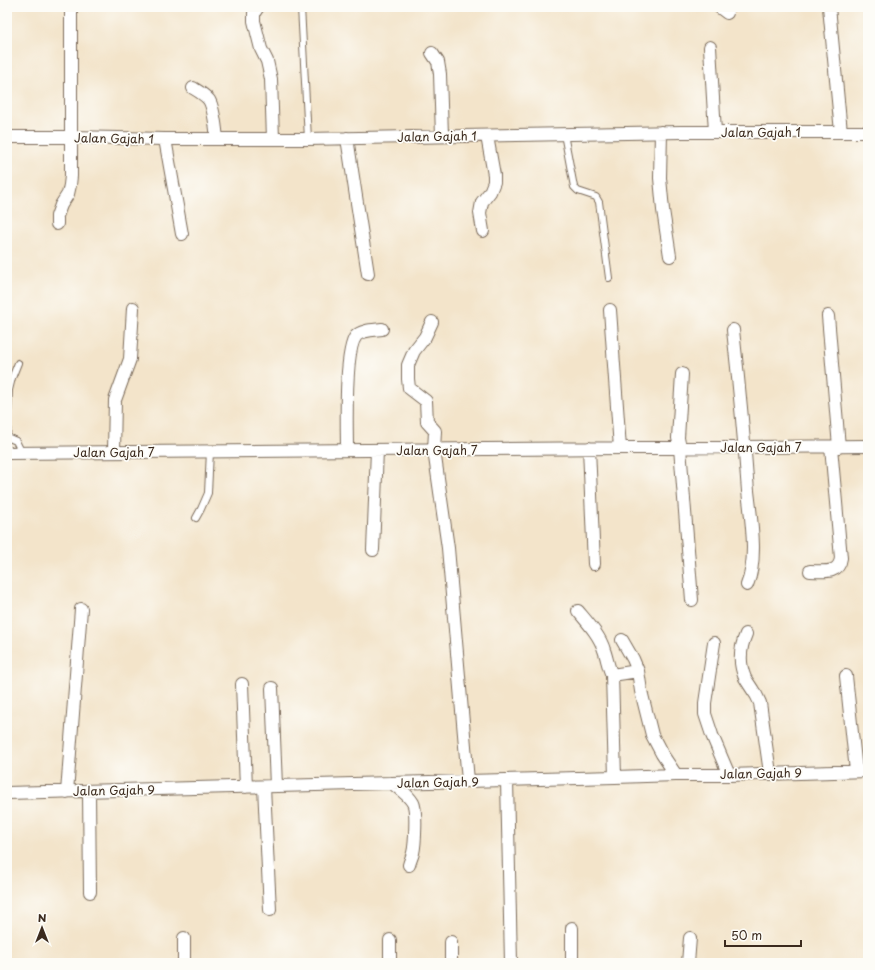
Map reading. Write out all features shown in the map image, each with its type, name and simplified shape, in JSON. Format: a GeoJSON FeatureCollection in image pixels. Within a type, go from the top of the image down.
{"type":"FeatureCollection","features":[{"type":"Feature","properties":{"kind":"street"},"geometry":{"type":"LineString","coordinates":[[56,224],[61,206],[68,194],[71,176],[71,7]]}},
{"type":"Feature","properties":{"kind":"street"},"geometry":{"type":"LineString","coordinates":[[258,7],[254,13],[254,21],[261,49],[267,61],[271,79],[273,138]]}},
{"type":"Feature","properties":{"kind":"street"},"geometry":{"type":"LineString","coordinates":[[829,7],[841,132]]}},
{"type":"Feature","properties":{"kind":"street"},"geometry":{"type":"LineString","coordinates":[[710,47],[715,132]]}},
{"type":"Feature","properties":{"kind":"street"},"geometry":{"type":"LineString","coordinates":[[432,53],[438,62],[440,74],[442,136]]}},
{"type":"Feature","properties":{"kind":"street"},"geometry":{"type":"LineString","coordinates":[[193,88],[209,100],[212,108],[217,139]]}},
{"type":"Feature","properties":{"kind":"street"},"geometry":{"type":"LineString","coordinates":[[661,132],[660,178],[670,256]]}},
{"type":"Feature","properties":{"kind":"street","name":"Jalan Gajah 1"},"geometry":{"type":"LineString","coordinates":[[7,137],[217,139],[487,136],[661,132],[868,132]]}},
{"type":"Feature","properties":{"kind":"street"},"geometry":{"type":"LineString","coordinates":[[483,231],[480,213],[482,202],[490,192],[494,182],[487,136]]}},
{"type":"Feature","properties":{"kind":"street"},"geometry":{"type":"LineString","coordinates":[[347,138],[368,274]]}},
{"type":"Feature","properties":{"kind":"street"},"geometry":{"type":"LineString","coordinates":[[165,139],[182,234]]}},
{"type":"Feature","properties":{"kind":"street"},"geometry":{"type":"LineString","coordinates":[[114,452],[115,400],[130,359],[133,308]]}},
{"type":"Feature","properties":{"kind":"street"},"geometry":{"type":"LineString","coordinates":[[610,310],[620,448]]}},
{"type":"Feature","properties":{"kind":"street"},"geometry":{"type":"LineString","coordinates":[[810,571],[833,570],[840,563],[841,558],[828,316]]}},
{"type":"Feature","properties":{"kind":"street"},"geometry":{"type":"LineString","coordinates":[[432,322],[425,337],[414,350],[408,365],[408,379],[409,388],[426,402],[427,420],[435,431],[434,450],[448,548],[468,781]]}},
{"type":"Feature","properties":{"kind":"street"},"geometry":{"type":"LineString","coordinates":[[347,450],[349,354],[355,337],[360,333],[382,329]]}},
{"type":"Feature","properties":{"kind":"street"},"geometry":{"type":"LineString","coordinates":[[733,330],[753,546],[752,565],[747,585]]}},
{"type":"Feature","properties":{"kind":"street"},"geometry":{"type":"LineString","coordinates":[[682,374],[678,438],[692,600]]}},
{"type":"Feature","properties":{"kind":"street","name":"Jalan Gajah 7"},"geometry":{"type":"LineString","coordinates":[[7,453],[868,446]]}},
{"type":"Feature","properties":{"kind":"street"},"geometry":{"type":"LineString","coordinates":[[589,448],[594,564]]}},
{"type":"Feature","properties":{"kind":"street"},"geometry":{"type":"LineString","coordinates":[[373,550],[377,450]]}},
{"type":"Feature","properties":{"kind":"street"},"geometry":{"type":"LineString","coordinates":[[67,792],[81,609]]}},
{"type":"Feature","properties":{"kind":"street"},"geometry":{"type":"LineString","coordinates":[[578,612],[596,633],[604,649],[609,669],[612,674],[615,777]]}},
{"type":"Feature","properties":{"kind":"street"},"geometry":{"type":"LineString","coordinates":[[746,634],[742,644],[742,668],[746,679],[756,693],[760,703],[770,773]]}},
{"type":"Feature","properties":{"kind":"street"},"geometry":{"type":"LineString","coordinates":[[622,640],[638,671],[641,691],[652,735],[662,754],[676,775]]}},
{"type":"Feature","properties":{"kind":"street"},"geometry":{"type":"LineString","coordinates":[[714,643],[705,703],[706,714],[712,735],[729,775]]}},
{"type":"Feature","properties":{"kind":"street"},"geometry":{"type":"LineString","coordinates":[[612,674],[638,671]]}},
{"type":"Feature","properties":{"kind":"street"},"geometry":{"type":"LineString","coordinates":[[846,676],[856,771]]}},
{"type":"Feature","properties":{"kind":"street"},"geometry":{"type":"LineString","coordinates":[[242,684],[246,787]]}},
{"type":"Feature","properties":{"kind":"street"},"geometry":{"type":"LineString","coordinates":[[270,910],[272,688]]}},
{"type":"Feature","properties":{"kind":"street","name":"Jalan Gajah 9"},"geometry":{"type":"LineString","coordinates":[[7,793],[868,771]]}},
{"type":"Feature","properties":{"kind":"street"},"geometry":{"type":"LineString","coordinates":[[507,780],[511,963]]}},
{"type":"Feature","properties":{"kind":"street"},"geometry":{"type":"LineString","coordinates":[[392,783],[405,793],[413,803],[415,813],[414,844],[409,865]]}},
{"type":"Feature","properties":{"kind":"street"},"geometry":{"type":"LineString","coordinates":[[89,791],[90,892]]}},
{"type":"Feature","properties":{"kind":"street"},"geometry":{"type":"LineString","coordinates":[[572,928],[572,963]]}},
{"type":"Feature","properties":{"kind":"street"},"geometry":{"type":"LineString","coordinates":[[184,938],[184,963]]}},
{"type":"Feature","properties":{"kind":"street"},"geometry":{"type":"LineString","coordinates":[[688,963],[690,938]]}},
{"type":"Feature","properties":{"kind":"street"},"geometry":{"type":"LineString","coordinates":[[390,940],[390,963]]}},
{"type":"Feature","properties":{"kind":"street"},"geometry":{"type":"LineString","coordinates":[[451,942],[451,963]]}},
{"type":"Feature","properties":{"kind":"lane"},"geometry":{"type":"LineString","coordinates":[[301,7],[308,138]]}},
{"type":"Feature","properties":{"kind":"lane"},"geometry":{"type":"LineString","coordinates":[[564,134],[574,187],[578,191],[594,196],[598,199],[609,278]]}},
{"type":"Feature","properties":{"kind":"lane"},"geometry":{"type":"LineString","coordinates":[[18,363],[9,390],[7,437],[16,441],[22,453]]}},
{"type":"Feature","properties":{"kind":"lane"},"geometry":{"type":"LineString","coordinates":[[196,518],[208,493],[210,451]]}}]}
